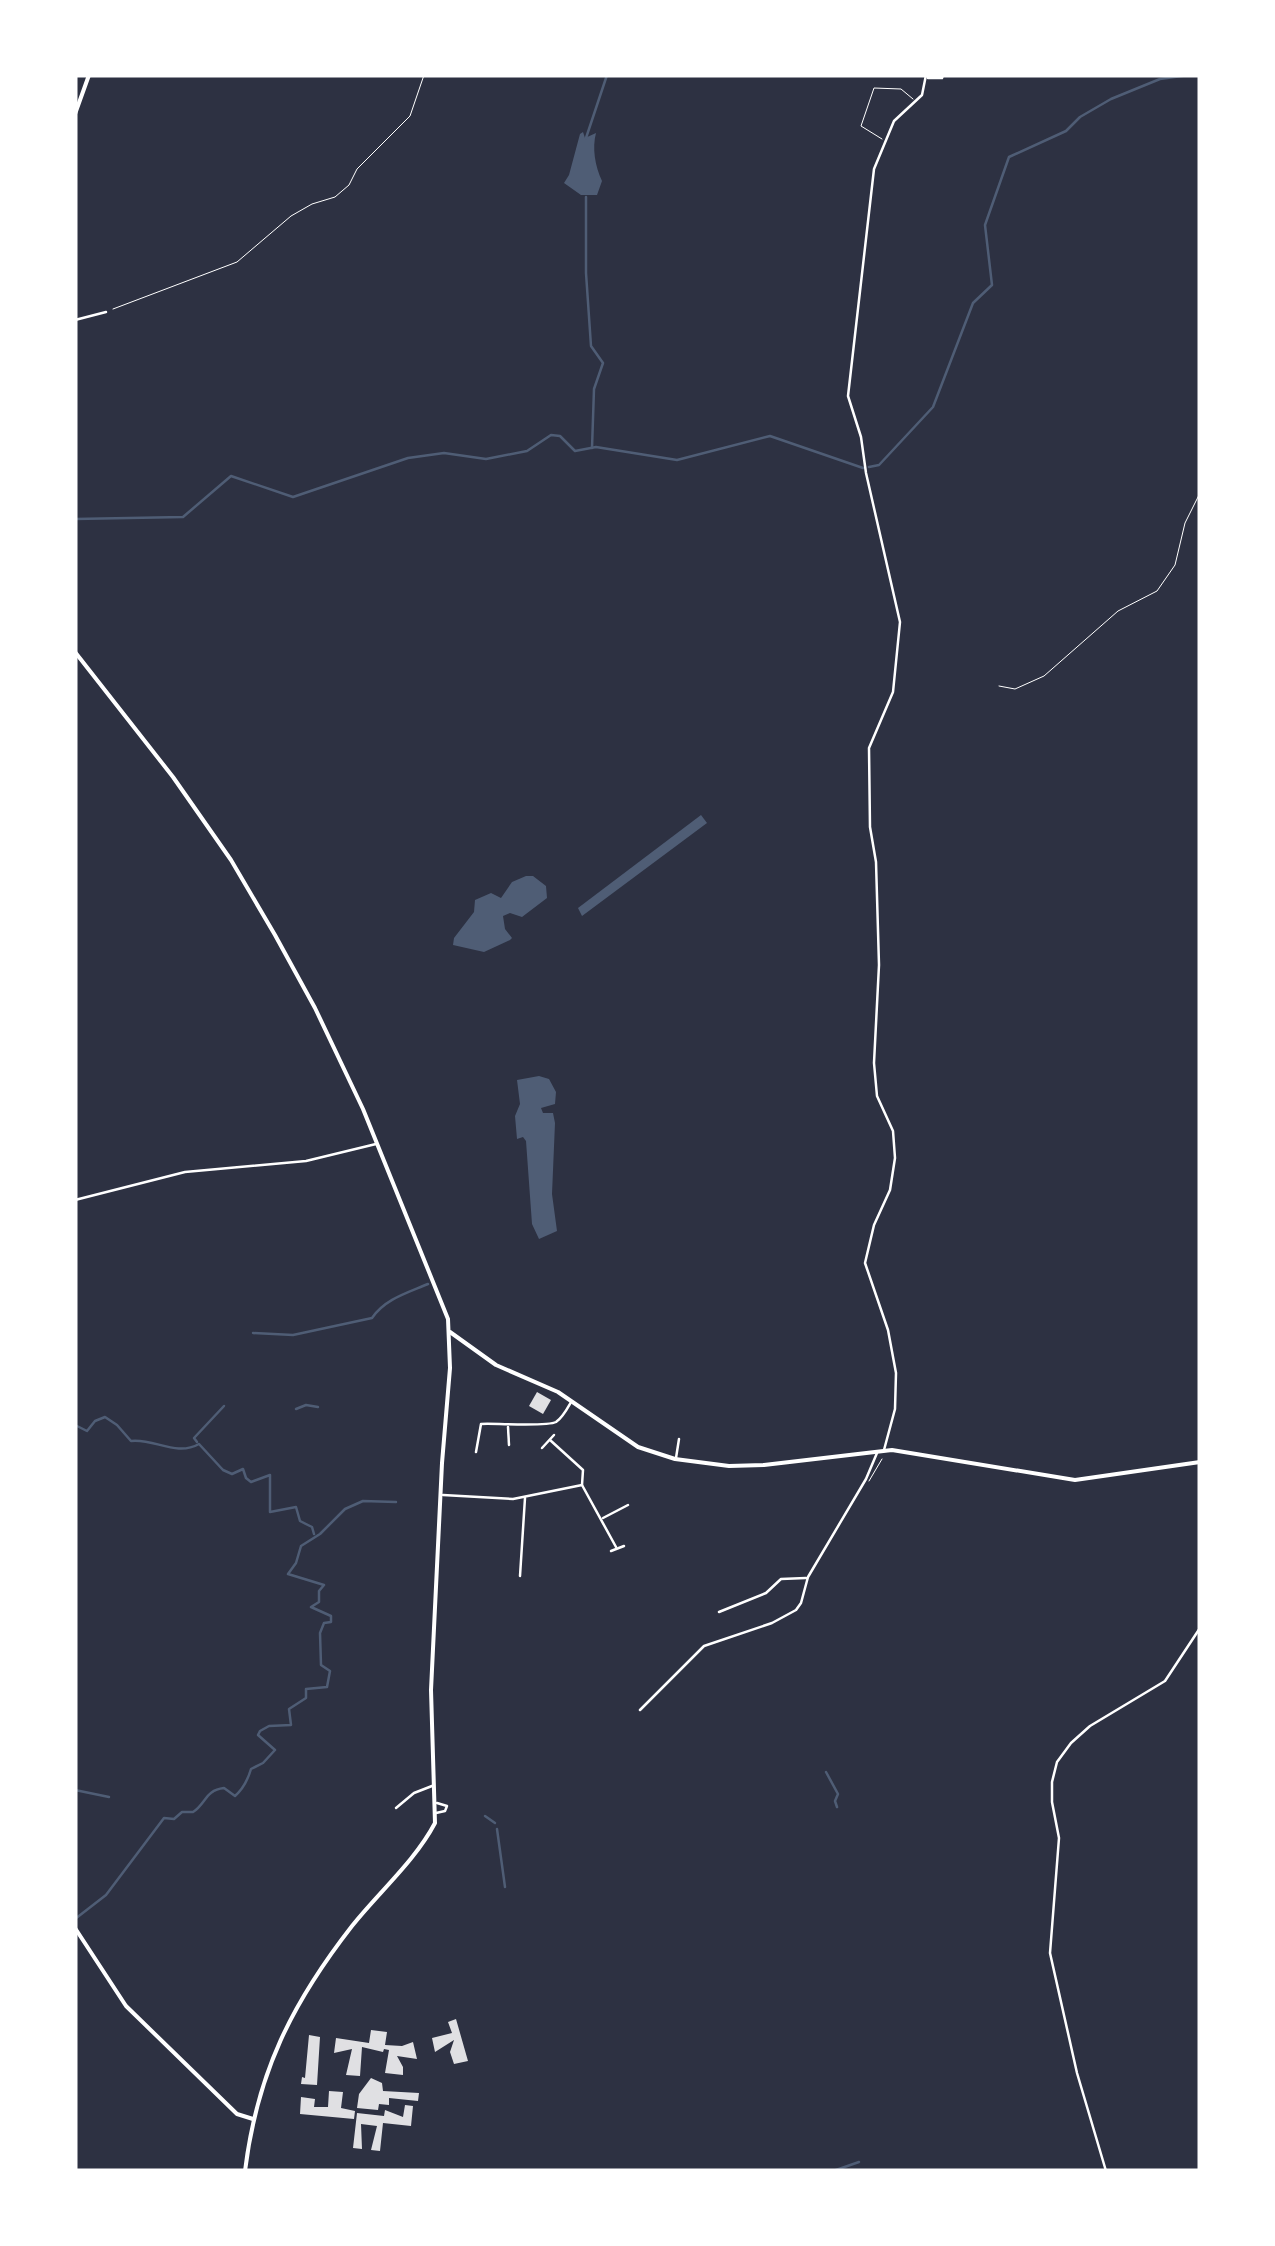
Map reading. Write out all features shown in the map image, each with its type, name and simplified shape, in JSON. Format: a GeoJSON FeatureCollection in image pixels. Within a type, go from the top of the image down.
{"type":"FeatureCollection","features":[{"type":"Feature","properties":{"kind":"main road"},"geometry":{"type":"LineString","coordinates":[[75,114],[89,75]]}},
{"type":"Feature","properties":{"kind":"main road"},"geometry":{"type":"LineString","coordinates":[[75,652],[173,776],[231,860],[315,1008],[427,1262],[450,1332],[434,1651],[434,1826],[329,1954],[304,1993],[278,2048],[253,2119],[245,2171]]}},
{"type":"Feature","properties":{"kind":"main road"},"geometry":{"type":"LineString","coordinates":[[450,1332],[496,1365],[572,1401],[638,1447],[676,1459],[764,1466],[884,1450],[1067,1480],[1200,1462]]}},
{"type":"Feature","properties":{"kind":"main road"},"geometry":{"type":"LineString","coordinates":[[75,1928],[126,2006],[236,2114],[253,2119]]}},
{"type":"Feature","properties":{"kind":"street"},"geometry":{"type":"LineString","coordinates":[[884,1450],[896,1408],[896,1373],[888,1330],[866,1263],[874,1225],[890,1190],[896,1158],[875,1080],[878,900],[870,828],[868,748],[893,692],[900,622],[861,437],[848,396],[874,168],[894,122],[922,95],[926,76],[936,79],[943,75]]}},
{"type":"Feature","properties":{"kind":"street"},"geometry":{"type":"LineString","coordinates":[[75,320],[106,312]]}},
{"type":"Feature","properties":{"kind":"street"},"geometry":{"type":"LineString","coordinates":[[75,1200],[186,1172],[306,1161],[377,1144]]}},
{"type":"Feature","properties":{"kind":"street"},"geometry":{"type":"LineString","coordinates":[[476,1452],[481,1424],[548,1425],[562,1416],[572,1401]]}},
{"type":"Feature","properties":{"kind":"street"},"geometry":{"type":"LineString","coordinates":[[508,1425],[509,1445]]}},
{"type":"Feature","properties":{"kind":"street"},"geometry":{"type":"LineString","coordinates":[[542,1448],[554,1435]]}},
{"type":"Feature","properties":{"kind":"street"},"geometry":{"type":"LineString","coordinates":[[676,1459],[679,1438]]}},
{"type":"Feature","properties":{"kind":"street"},"geometry":{"type":"LineString","coordinates":[[550,1440],[583,1470],[582,1485],[616,1547]]}},
{"type":"Feature","properties":{"kind":"street"},"geometry":{"type":"LineString","coordinates":[[640,1710],[704,1646],[789,1616],[802,1603],[808,1578],[866,1479],[877,1451]]}},
{"type":"Feature","properties":{"kind":"street"},"geometry":{"type":"LineString","coordinates":[[441,1495],[513,1499],[582,1485]]}},
{"type":"Feature","properties":{"kind":"street"},"geometry":{"type":"LineString","coordinates":[[520,1576],[525,1496]]}},
{"type":"Feature","properties":{"kind":"street"},"geometry":{"type":"LineString","coordinates":[[602,1518],[628,1505]]}},
{"type":"Feature","properties":{"kind":"street"},"geometry":{"type":"LineString","coordinates":[[610,1551],[624,1546]]}},
{"type":"Feature","properties":{"kind":"street"},"geometry":{"type":"LineString","coordinates":[[520,1570],[527,1570]]}},
{"type":"Feature","properties":{"kind":"street"},"geometry":{"type":"LineString","coordinates":[[719,1612],[766,1593],[781,1579],[808,1578]]}},
{"type":"Feature","properties":{"kind":"street"},"geometry":{"type":"LineString","coordinates":[[1106,2171],[1076,2072],[1050,1953],[1059,1838],[1052,1782],[1057,1762],[1071,1744],[1090,1726],[1165,1680],[1200,1628]]}},
{"type":"Feature","properties":{"kind":"street"},"geometry":{"type":"LineString","coordinates":[[396,1808],[398,1801],[433,1785]]}},
{"type":"Feature","properties":{"kind":"street"},"geometry":{"type":"LineString","coordinates":[[435,1802],[447,1806],[436,1812]]}},
{"type":"Feature","properties":{"kind":"lane"},"geometry":{"type":"LineString","coordinates":[[886,141],[861,126],[874,88],[900,89],[915,102]]}},
{"type":"Feature","properties":{"kind":"lane"},"geometry":{"type":"LineString","coordinates":[[866,1479],[870,1482],[882,1458]]}},
{"type":"Feature","properties":{"kind":"path"},"geometry":{"type":"LineString","coordinates":[[106,312],[237,262],[291,216],[312,204],[335,198],[410,116],[424,75]]}},
{"type":"Feature","properties":{"kind":"path"},"geometry":{"type":"LineString","coordinates":[[999,686],[1015,689],[1044,676],[1118,611],[1157,591],[1175,564],[1185,523],[1200,493]]}},
{"type":"Feature","properties":{"kind":"water"},"geometry":{"type":"Polygon","coordinates":[[[583,132],[585,138],[596,133],[595,157],[602,181],[597,195],[581,195],[564,183],[583,132]]]}},
{"type":"Feature","properties":{"kind":"water"},"geometry":{"type":"Polygon","coordinates":[[[701,815],[707,823],[582,916],[578,908],[701,815]]]}},
{"type":"Feature","properties":{"kind":"water"},"geometry":{"type":"Polygon","coordinates":[[[533,876],[546,886],[547,898],[522,917],[510,913],[503,916],[510,940],[484,952],[453,945],[474,912],[475,900],[491,893],[501,898],[512,882],[533,876]]]}},
{"type":"Feature","properties":{"kind":"water"},"geometry":{"type":"Polygon","coordinates":[[[539,1076],[549,1079],[556,1092],[555,1104],[541,1108],[543,1113],[553,1113],[555,1123],[552,1194],[557,1231],[539,1239],[532,1224],[526,1141],[523,1137],[517,1139],[515,1116],[520,1104],[517,1080],[539,1076]]]}},
{"type":"Feature","properties":{"kind":"building"},"geometry":{"type":"Polygon","coordinates":[[[537,1392],[551,1400],[543,1414],[529,1406],[537,1392]]]}},
{"type":"Feature","properties":{"kind":"building"},"geometry":{"type":"Polygon","coordinates":[[[456,2019],[468,2061],[454,2064],[450,2052],[454,2040],[435,2052],[432,2038],[452,2033],[448,2022],[456,2019]]]}},
{"type":"Feature","properties":{"kind":"building"},"geometry":{"type":"Polygon","coordinates":[[[371,2030],[387,2032],[385,2045],[413,2042],[417,2059],[397,2056],[403,2075],[385,2073],[389,2050],[362,2047],[360,2076],[346,2075],[352,2049],[334,2053],[336,2038],[369,2043],[371,2030]]]}},
{"type":"Feature","properties":{"kind":"building"},"geometry":{"type":"Polygon","coordinates":[[[309,2035],[320,2037],[317,2085],[301,2084],[309,2035]]]}},
{"type":"Feature","properties":{"kind":"building"},"geometry":{"type":"Polygon","coordinates":[[[371,2078],[382,2083],[383,2091],[419,2093],[418,2101],[389,2098],[389,2105],[379,2104],[378,2110],[357,2108],[359,2094],[371,2078]]]}},
{"type":"Feature","properties":{"kind":"building"},"geometry":{"type":"Polygon","coordinates":[[[329,2091],[343,2092],[341,2108],[355,2111],[354,2119],[300,2114],[301,2097],[315,2099],[314,2107],[328,2107],[329,2091]]]}},
{"type":"Feature","properties":{"kind":"building"},"geometry":{"type":"Polygon","coordinates":[[[405,2105],[413,2106],[411,2126],[383,2123],[380,2151],[371,2150],[377,2126],[361,2124],[362,2149],[353,2148],[357,2113],[384,2116],[385,2110],[403,2117],[405,2105]]]}},
{"type":"Feature","properties":{"kind":"waterway"},"geometry":{"type":"LineString","coordinates":[[586,138],[607,75]]}},
{"type":"Feature","properties":{"kind":"waterway"},"geometry":{"type":"LineString","coordinates":[[869,467],[879,465],[933,407],[973,303],[992,285],[985,225],[1009,157],[1066,131],[1080,117],[1111,99],[1160,79],[1189,75]]}},
{"type":"Feature","properties":{"kind":"waterway"},"geometry":{"type":"LineString","coordinates":[[586,197],[591,346],[603,363],[594,389],[592,448]]}},
{"type":"Feature","properties":{"kind":"waterway"},"geometry":{"type":"LineString","coordinates":[[75,519],[183,517],[231,476],[293,497],[408,458],[444,453],[486,459],[527,451],[551,435],[560,436],[575,451],[596,447],[677,460],[770,436],[863,468]]}},
{"type":"Feature","properties":{"kind":"waterway"},"geometry":{"type":"LineString","coordinates":[[253,1333],[293,1335],[372,1318],[390,1301],[428,1284]]}},
{"type":"Feature","properties":{"kind":"waterway"},"geometry":{"type":"LineString","coordinates":[[296,1409],[306,1405],[318,1407]]}},
{"type":"Feature","properties":{"kind":"waterway"},"geometry":{"type":"LineString","coordinates":[[197,1442],[194,1438],[224,1406]]}},
{"type":"Feature","properties":{"kind":"waterway"},"geometry":{"type":"LineString","coordinates":[[75,1425],[87,1431],[105,1417],[131,1441],[182,1449],[199,1444],[223,1470],[232,1474],[243,1469],[251,1482],[270,1475],[270,1512],[296,1507],[300,1521],[312,1527],[314,1534]]}},
{"type":"Feature","properties":{"kind":"waterway"},"geometry":{"type":"LineString","coordinates":[[75,1919],[106,1895],[164,1818],[174,1819],[182,1812],[193,1812],[218,1789],[224,1788],[235,1796],[251,1769],[275,1750],[258,1735],[260,1731],[269,1726],[291,1725],[289,1709],[306,1698],[306,1689],[327,1687],[330,1671],[321,1665],[320,1633],[324,1623],[331,1622],[331,1616],[311,1607],[319,1602],[319,1591],[324,1585],[288,1574],[301,1546],[320,1534],[345,1509],[363,1501],[396,1502]]}},
{"type":"Feature","properties":{"kind":"waterway"},"geometry":{"type":"LineString","coordinates":[[826,1772],[838,1794],[837,1807]]}},
{"type":"Feature","properties":{"kind":"waterway"},"geometry":{"type":"LineString","coordinates":[[75,1790],[109,1797]]}},
{"type":"Feature","properties":{"kind":"waterway"},"geometry":{"type":"LineString","coordinates":[[485,1816],[495,1823]]}},
{"type":"Feature","properties":{"kind":"waterway"},"geometry":{"type":"LineString","coordinates":[[497,1829],[505,1887]]}},
{"type":"Feature","properties":{"kind":"waterway"},"geometry":{"type":"LineString","coordinates":[[833,2171],[859,2162]]}}]}
